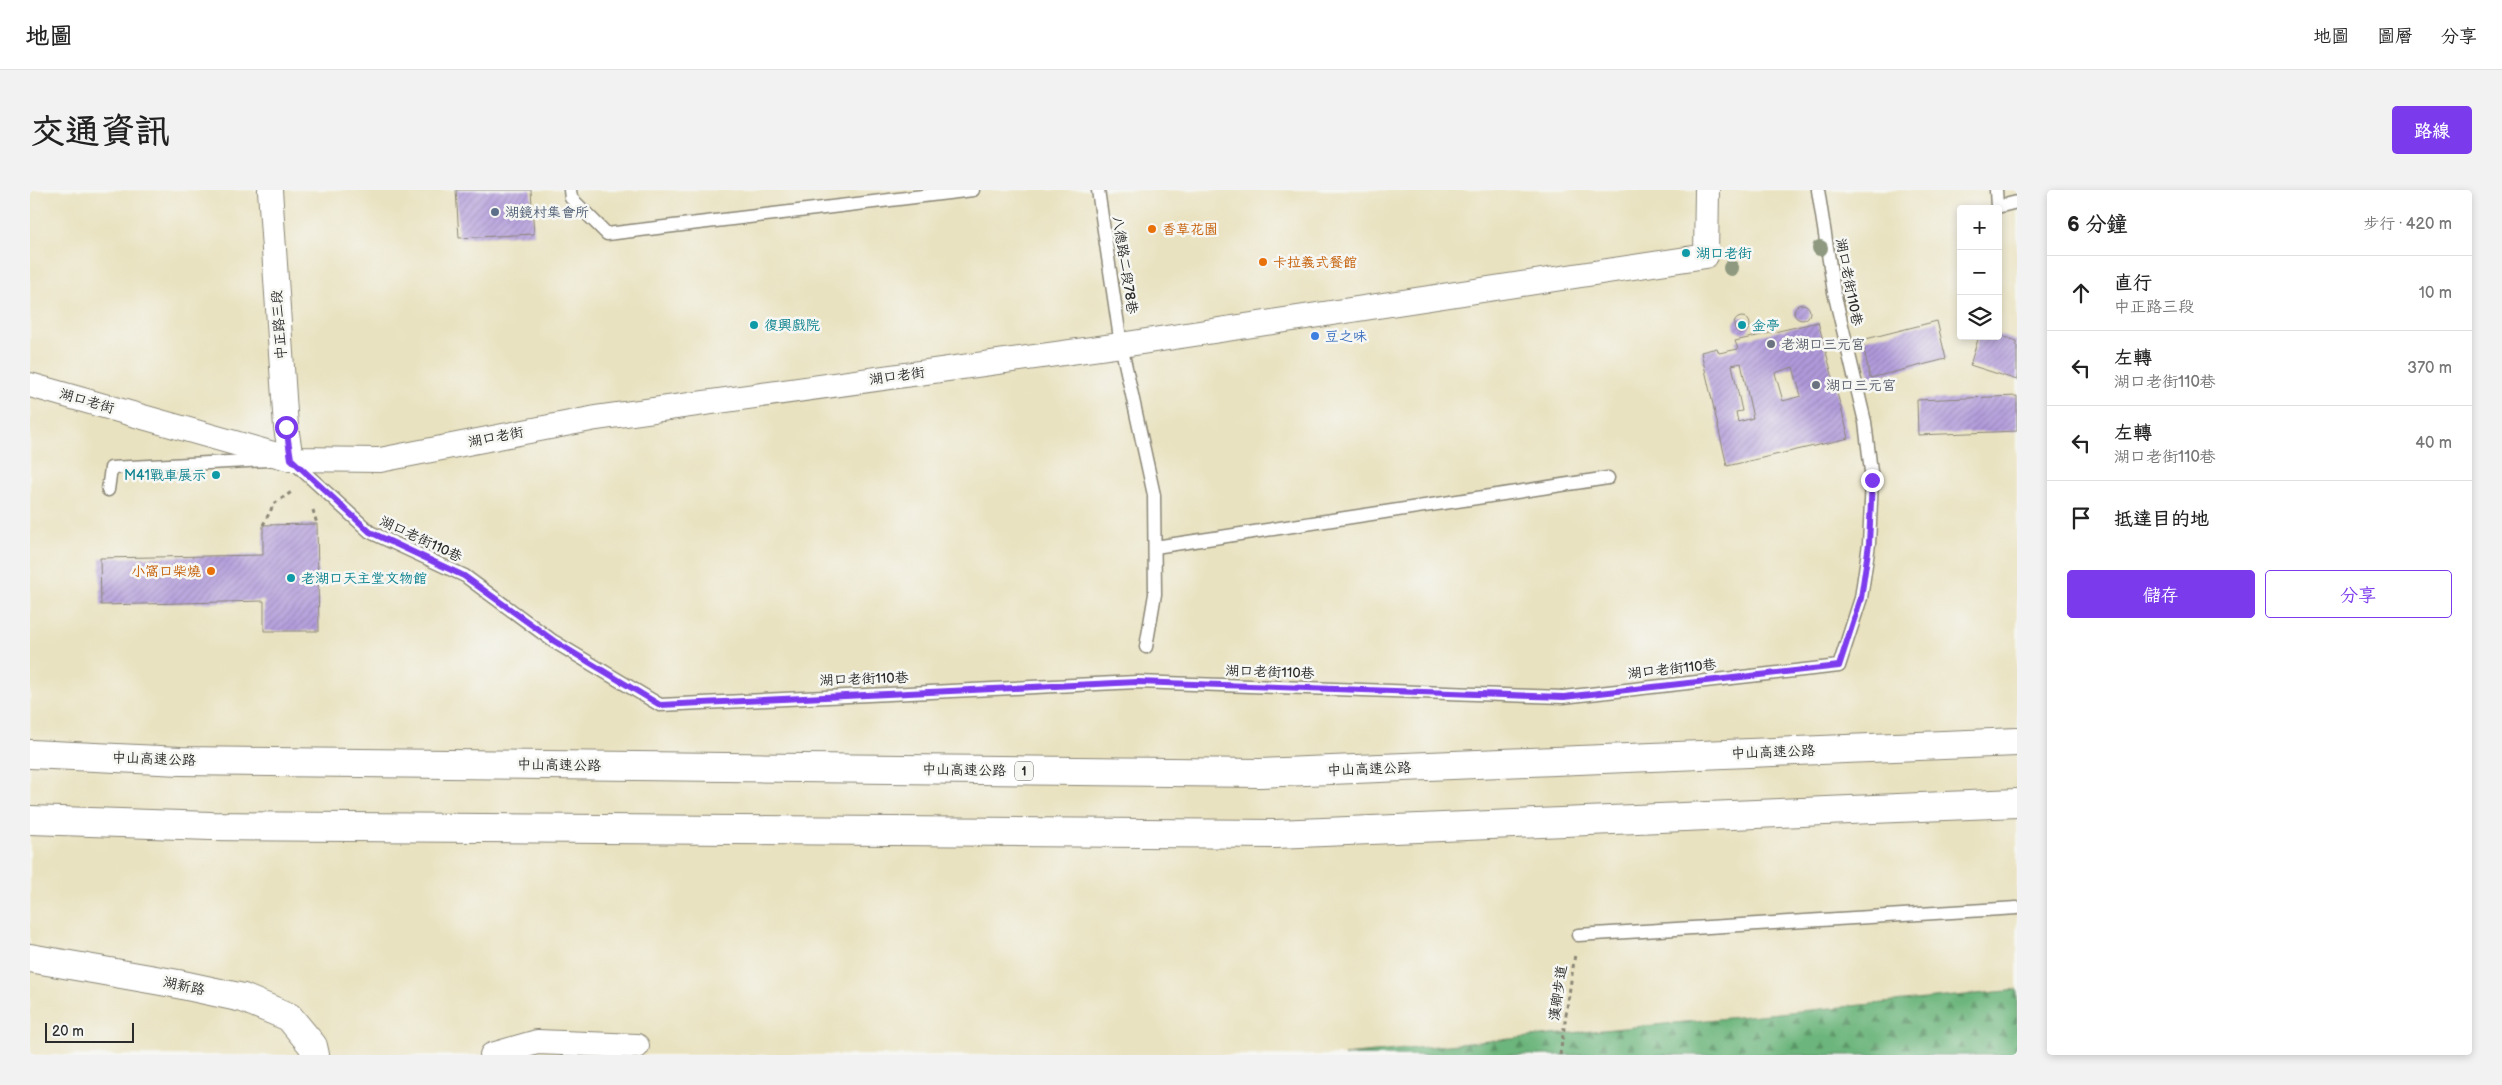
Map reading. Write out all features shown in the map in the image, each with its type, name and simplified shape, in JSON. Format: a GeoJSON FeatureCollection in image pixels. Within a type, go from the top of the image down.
{"type":"FeatureCollection","features":[{"type":"Feature","properties":{"kind":"main road","name":"中山高速公路"},"geometry":{"type":"LineString","coordinates":[[30,754],[181,761],[1260,774],[2017,742]]}},
{"type":"Feature","properties":{"kind":"main road"},"geometry":{"type":"LineString","coordinates":[[30,820],[221,826],[1276,834],[2017,803]]}},
{"type":"Feature","properties":{"kind":"main road","name":"湖新路"},"geometry":{"type":"LineString","coordinates":[[30,958],[178,984],[243,998],[289,1017],[313,1046],[315,1055]]}},
{"type":"Feature","properties":{"kind":"street","name":"中正路三段"},"geometry":{"type":"LineString","coordinates":[[270,190],[286,427],[291,459]]}},
{"type":"Feature","properties":{"kind":"street","name":"湖口老街"},"geometry":{"type":"LineString","coordinates":[[30,385],[291,459],[380,460],[596,418],[1122,345],[1706,256],[1707,190]]}},
{"type":"Feature","properties":{"kind":"street"},"geometry":{"type":"LineString","coordinates":[[492,1055],[537,1042],[637,1046]]}},
{"type":"Feature","properties":{"kind":"lane"},"geometry":{"type":"LineString","coordinates":[[570,190],[571,198],[607,234],[973,190]]}},
{"type":"Feature","properties":{"kind":"lane","name":"八德路二段78巷"},"geometry":{"type":"LineString","coordinates":[[1098,190],[1122,345],[1154,495],[1155,594],[1146,647]]}},
{"type":"Feature","properties":{"kind":"lane","name":"湖口老街110巷"},"geometry":{"type":"LineString","coordinates":[[291,459],[370,532],[464,576],[554,641],[660,705],[1137,682],[1564,697],[1839,666],[1861,598],[1869,544],[1872,480],[1865,422],[1834,292],[1818,190]]}},
{"type":"Feature","properties":{"kind":"lane"},"geometry":{"type":"LineString","coordinates":[[1996,190],[1997,207],[2017,202]]}},
{"type":"Feature","properties":{"kind":"lane"},"geometry":{"type":"LineString","coordinates":[[108,490],[110,468],[291,459]]}},
{"type":"Feature","properties":{"kind":"lane"},"geometry":{"type":"LineString","coordinates":[[1154,547],[1608,478]]}},
{"type":"Feature","properties":{"kind":"lane"},"geometry":{"type":"LineString","coordinates":[[1578,935],[2017,908]]}},
{"type":"Feature","properties":{"kind":"path"},"geometry":{"type":"LineString","coordinates":[[263,525],[274,504],[292,490],[298,494]]}},
{"type":"Feature","properties":{"kind":"path"},"geometry":{"type":"LineString","coordinates":[[311,503],[317,524]]}},
{"type":"Feature","properties":{"kind":"path","name":"漢卿步道"},"geometry":{"type":"LineString","coordinates":[[1560,1055],[1578,935]]}},
{"type":"Feature","properties":{"kind":"green space"},"geometry":{"type":"Polygon","coordinates":[[[2017,990],[2017,1055],[1344,1055],[2017,990]]]}},
{"type":"Feature","properties":{"kind":"building","name":"湖鏡村集會所"},"geometry":{"type":"Polygon","coordinates":[[[456,190],[531,190],[534,234],[459,238],[456,190]]]}},
{"type":"Feature","properties":{"kind":"building"},"geometry":{"type":"Polygon","coordinates":[[[1802,304],[1808,306],[1810,312],[1808,318],[1802,320],[1796,318],[1794,312],[1796,306],[1802,304]]]}},
{"type":"Feature","properties":{"kind":"building","name":"金亭"},"geometry":{"type":"Polygon","coordinates":[[[1742,317],[1748,319],[1750,325],[1748,331],[1742,333],[1736,331],[1734,325],[1736,319],[1742,317]]]}},
{"type":"Feature","properties":{"kind":"building"},"geometry":{"type":"Polygon","coordinates":[[[1937,321],[1946,359],[1870,378],[1862,340],[1937,321]]]}},
{"type":"Feature","properties":{"kind":"building","name":"湖口三元宮"},"geometry":{"type":"Polygon","coordinates":[[[1818,322],[1849,438],[1727,466],[1701,352],[1717,348],[1719,353],[1738,349],[1735,341],[1818,322]],[[1741,363],[1732,365],[1742,411],[1736,412],[1738,422],[1753,418],[1741,363]],[[1793,367],[1775,373],[1783,401],[1801,396],[1793,367]]]}},
{"type":"Feature","properties":{"kind":"building"},"geometry":{"type":"Polygon","coordinates":[[[2002,336],[2017,341],[2017,380],[1970,365],[1978,340],[2002,340],[2002,336]]]}},
{"type":"Feature","properties":{"kind":"building"},"geometry":{"type":"Polygon","coordinates":[[[2017,396],[2017,431],[1918,435],[1917,400],[2017,396]]]}},
{"type":"Feature","properties":{"kind":"building"},"geometry":{"type":"Polygon","coordinates":[[[317,524],[319,631],[264,631],[264,601],[101,605],[100,558],[263,555],[263,525],[317,524]]]}},
{"type":"Feature","properties":{"kind":"place","name":"湖鏡村集會所"},"geometry":{"type":"Point","coordinates":[495,212]}},
{"type":"Feature","properties":{"kind":"place","name":"香草花園"},"geometry":{"type":"Point","coordinates":[1152,229]}},
{"type":"Feature","properties":{"kind":"place","name":"湖口老街"},"geometry":{"type":"Point","coordinates":[1686,253]}},
{"type":"Feature","properties":{"kind":"place","name":"卡拉義式餐館"},"geometry":{"type":"Point","coordinates":[1263,262]}},
{"type":"Feature","properties":{"kind":"place","name":"復興戲院"},"geometry":{"type":"Point","coordinates":[754,325]}},
{"type":"Feature","properties":{"kind":"place","name":"金亭"},"geometry":{"type":"Point","coordinates":[1742,325]}},
{"type":"Feature","properties":{"kind":"place","name":"豆之味"},"geometry":{"type":"Point","coordinates":[1315,336]}},
{"type":"Feature","properties":{"kind":"place","name":"老湖口三元宮"},"geometry":{"type":"Point","coordinates":[1771,344]}},
{"type":"Feature","properties":{"kind":"place","name":"湖口三元宮"},"geometry":{"type":"Point","coordinates":[1816,385]}},
{"type":"Feature","properties":{"kind":"place","name":"M41戰車展示"},"geometry":{"type":"Point","coordinates":[216,475]}},
{"type":"Feature","properties":{"kind":"place","name":"小窩口柴燒"},"geometry":{"type":"Point","coordinates":[211,571]}},
{"type":"Feature","properties":{"kind":"place","name":"老湖口天主堂文物館"},"geometry":{"type":"Point","coordinates":[291,578]}},
{"type":"Feature","properties":{"kind":"route"},"geometry":{"type":"LineString","coordinates":[[286,427],[291,459],[370,532],[464,576],[554,641],[660,705],[772,698],[1137,682],[1564,697],[1839,666],[1861,598],[1869,544],[1872,480]]}}]}
